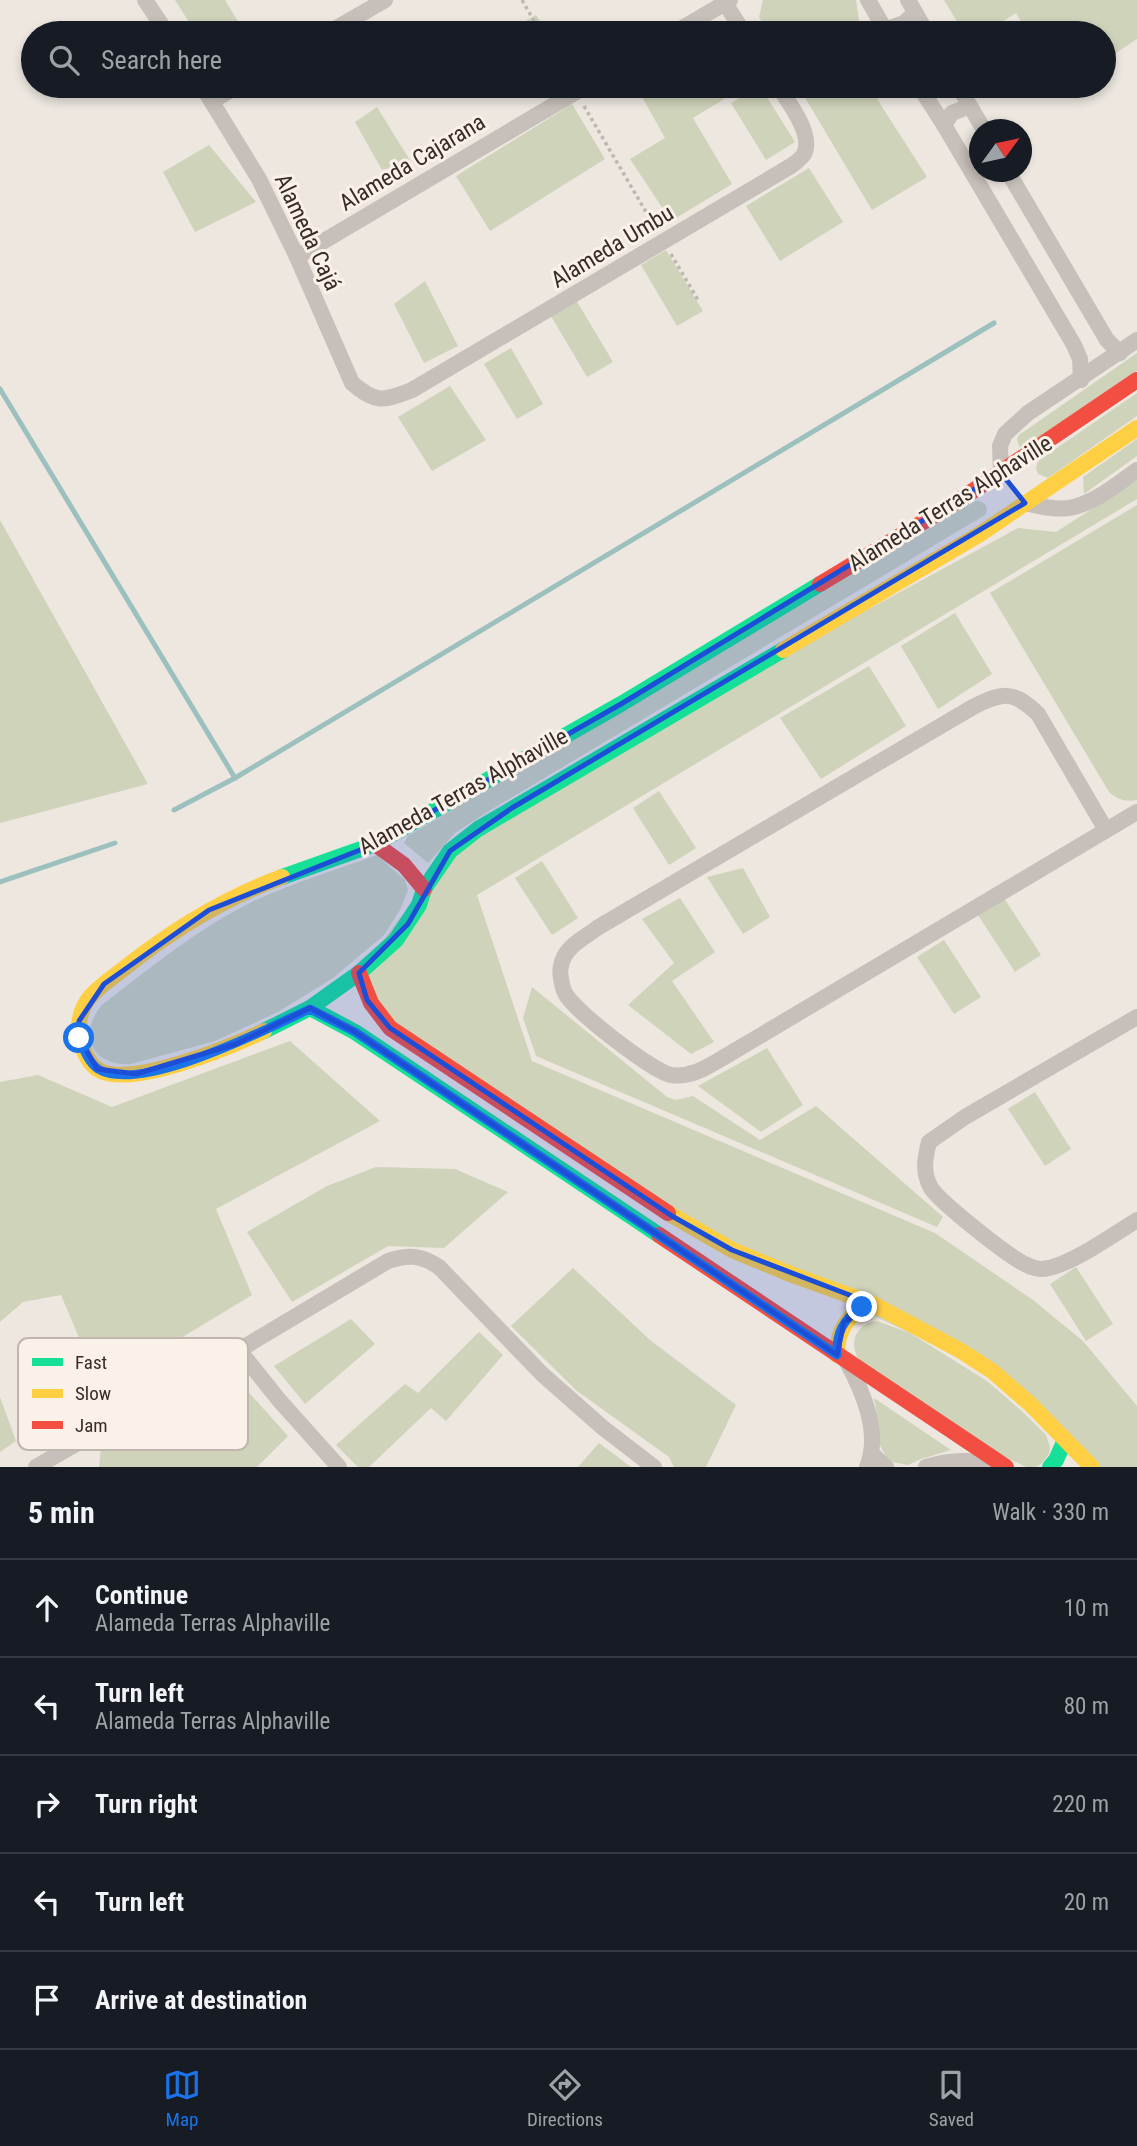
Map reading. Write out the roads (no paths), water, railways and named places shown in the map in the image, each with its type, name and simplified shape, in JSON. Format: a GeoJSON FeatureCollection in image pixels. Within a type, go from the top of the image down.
{"type":"FeatureCollection","features":[{"type":"Feature","properties":{"kind":"street"},"geometry":{"type":"LineString","coordinates":[[145,0],[159,21]]}},
{"type":"Feature","properties":{"kind":"street"},"geometry":{"type":"LineString","coordinates":[[349,21],[385,0]]}},
{"type":"Feature","properties":{"kind":"street"},"geometry":{"type":"LineString","coordinates":[[869,0],[880,21]]}},
{"type":"Feature","properties":{"kind":"street"},"geometry":{"type":"LineString","coordinates":[[694,21],[727,1],[738,21]]}},
{"type":"Feature","properties":{"kind":"street","name":"Alameda Cajá"},"geometry":{"type":"LineString","coordinates":[[210,98],[259,179],[297,257],[352,383],[370,397]]}},
{"type":"Feature","properties":{"kind":"street"},"geometry":{"type":"LineString","coordinates":[[212,101],[217,98]]}},
{"type":"Feature","properties":{"kind":"street","name":"Alameda Cajarana"},"geometry":{"type":"LineString","coordinates":[[297,257],[566,98]]}},
{"type":"Feature","properties":{"kind":"street","name":"Alameda Umbu"},"geometry":{"type":"LineString","coordinates":[[370,397],[389,399],[412,390],[791,166],[803,155],[806,144],[803,126],[786,98]]}},
{"type":"Feature","properties":{"kind":"street"},"geometry":{"type":"LineString","coordinates":[[927,98],[1074,345],[1080,359],[1081,380]]}},
{"type":"Feature","properties":{"kind":"street"},"geometry":{"type":"LineString","coordinates":[[965,98],[978,119]]}},
{"type":"Feature","properties":{"kind":"street"},"geometry":{"type":"LineString","coordinates":[[944,125],[952,113],[970,106]]}},
{"type":"Feature","properties":{"kind":"street"},"geometry":{"type":"LineString","coordinates":[[1014,182],[1101,331],[1120,353]]}},
{"type":"Feature","properties":{"kind":"street"},"geometry":{"type":"LineString","coordinates":[[1137,340],[1028,413],[1004,434],[999,457],[1002,473],[1012,490],[1025,503],[1054,509],[1072,508],[1109,490],[1137,470]]}},
{"type":"Feature","properties":{"kind":"street","name":"Alameda Terras Alphaville"},"geometry":{"type":"LineString","coordinates":[[1137,380],[1002,473],[621,704],[375,845],[278,878],[209,910],[188,923],[147,950],[88,1001],[79,1021],[79,1038],[85,1055],[97,1069],[114,1074],[152,1072],[236,1044],[310,1009],[359,973],[402,932],[419,905],[424,889],[450,851],[489,822],[956,548],[1137,428]]}},
{"type":"Feature","properties":{"kind":"street"},"geometry":{"type":"LineString","coordinates":[[1106,830],[1038,714],[1024,700],[1012,695],[996,696],[597,928],[568,949],[560,967],[564,992],[577,1008],[650,1066],[668,1075],[685,1076],[703,1070],[1137,812]]}},
{"type":"Feature","properties":{"kind":"street"},"geometry":{"type":"LineString","coordinates":[[375,845],[404,865],[424,889]]}},
{"type":"Feature","properties":{"kind":"street"},"geometry":{"type":"LineString","coordinates":[[359,973],[367,1000],[378,1017],[390,1028],[672,1216],[732,1250],[873,1304],[930,1333],[992,1371],[1030,1404],[1092,1467]]}},
{"type":"Feature","properties":{"kind":"street"},"geometry":{"type":"LineString","coordinates":[[310,1009],[355,1032],[842,1359],[922,1409],[1003,1466]]}},
{"type":"Feature","properties":{"kind":"street"},"geometry":{"type":"LineString","coordinates":[[1137,1017],[965,1117],[929,1142],[923,1164],[931,1188],[949,1206],[1027,1266],[1042,1269],[1062,1264],[1137,1220]]}},
{"type":"Feature","properties":{"kind":"street"},"geometry":{"type":"LineString","coordinates":[[248,1345],[388,1261],[413,1255],[439,1267],[542,1374],[601,1427],[654,1467]]}},
{"type":"Feature","properties":{"kind":"street"},"geometry":{"type":"LineString","coordinates":[[873,1304],[852,1313],[844,1322],[836,1344],[842,1359],[859,1385],[867,1408],[870,1461],[886,1467]]}},
{"type":"Feature","properties":{"kind":"street"},"geometry":{"type":"LineString","coordinates":[[248,1361],[339,1467]]}},
{"type":"Feature","properties":{"kind":"street"},"geometry":{"type":"LineString","coordinates":[[1050,1467],[1066,1440]]}},
{"type":"Feature","properties":{"kind":"street"},"geometry":{"type":"LineString","coordinates":[[36,1467],[58,1462],[77,1450]]}},
{"type":"Feature","properties":{"kind":"street"},"geometry":{"type":"LineString","coordinates":[[926,1467],[960,1460],[1003,1466]]}},
{"type":"Feature","properties":{"kind":"waterway"},"geometry":{"type":"LineString","coordinates":[[174,810],[235,778],[994,323]]}},
{"type":"Feature","properties":{"kind":"waterway"},"geometry":{"type":"LineString","coordinates":[[0,389],[235,778]]}},
{"type":"Feature","properties":{"kind":"waterway"},"geometry":{"type":"LineString","coordinates":[[0,882],[115,843]]}}]}
